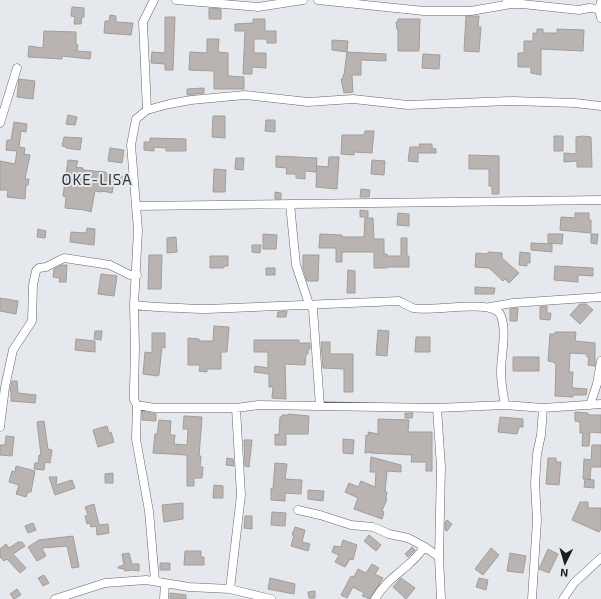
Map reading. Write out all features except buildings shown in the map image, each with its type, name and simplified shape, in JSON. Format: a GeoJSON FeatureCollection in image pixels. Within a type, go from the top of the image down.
{"type":"FeatureCollection","features":[{"type":"Feature","properties":{"kind":"street"},"geometry":{"type":"LineString","coordinates":[[147,110],[143,22],[154,0]]}},
{"type":"Feature","properties":{"kind":"street"},"geometry":{"type":"LineString","coordinates":[[176,0],[258,7],[303,0]]}},
{"type":"Feature","properties":{"kind":"street"},"geometry":{"type":"LineString","coordinates":[[318,0],[424,11],[471,11],[509,2],[579,10],[600,6],[601,18]]}},
{"type":"Feature","properties":{"kind":"street"},"geometry":{"type":"LineString","coordinates":[[0,122],[17,68]]}},
{"type":"Feature","properties":{"kind":"street"},"geometry":{"type":"LineString","coordinates":[[155,581],[149,510],[136,439],[137,405],[134,400],[134,306],[137,275],[138,230],[131,146],[136,119],[147,110],[169,104],[191,100],[245,96],[308,102],[353,98],[408,106],[513,100],[575,103],[601,106]]}},
{"type":"Feature","properties":{"kind":"street"},"geometry":{"type":"LineString","coordinates":[[136,206],[601,200]]}},
{"type":"Feature","properties":{"kind":"street"},"geometry":{"type":"LineString","coordinates":[[290,204],[296,265],[308,304],[313,309],[320,406]]}},
{"type":"Feature","properties":{"kind":"street"},"geometry":{"type":"LineString","coordinates":[[0,427],[5,387],[13,350],[32,321],[33,285],[36,271],[39,268],[46,267],[64,258],[110,265],[130,275],[137,275]]}},
{"type":"Feature","properties":{"kind":"street"},"geometry":{"type":"LineString","coordinates":[[488,307],[513,303],[601,298]]}},
{"type":"Feature","properties":{"kind":"street"},"geometry":{"type":"LineString","coordinates":[[134,306],[207,309],[399,301],[413,308],[488,307],[498,310],[501,316],[503,345],[501,372],[505,405]]}},
{"type":"Feature","properties":{"kind":"street"},"geometry":{"type":"LineString","coordinates":[[590,405],[597,384],[601,361]]}},
{"type":"Feature","properties":{"kind":"street"},"geometry":{"type":"LineString","coordinates":[[137,405],[155,408],[236,408],[259,405],[438,408],[505,405],[543,408],[601,404]]}},
{"type":"Feature","properties":{"kind":"street"},"geometry":{"type":"LineString","coordinates":[[230,589],[241,496],[236,408]]}},
{"type":"Feature","properties":{"kind":"street"},"geometry":{"type":"LineString","coordinates":[[438,408],[441,467],[439,557],[441,599]]}},
{"type":"Feature","properties":{"kind":"street"},"geometry":{"type":"LineString","coordinates":[[532,599],[537,520],[535,483],[543,408]]}},
{"type":"Feature","properties":{"kind":"street"},"geometry":{"type":"LineString","coordinates":[[298,510],[351,525],[373,527],[389,534],[408,538],[425,547],[439,557]]}},
{"type":"Feature","properties":{"kind":"street"},"geometry":{"type":"LineString","coordinates":[[375,599],[393,577],[411,563],[425,547]]}},
{"type":"Feature","properties":{"kind":"street"},"geometry":{"type":"LineString","coordinates":[[563,599],[574,583],[601,558]]}},
{"type":"Feature","properties":{"kind":"street"},"geometry":{"type":"LineString","coordinates":[[55,599],[105,583],[146,580],[189,587],[230,589],[271,599]]}},
{"type":"Feature","properties":{"kind":"street"},"geometry":{"type":"LineString","coordinates":[[164,599],[165,583]]}},
{"type":"Feature","properties":{"kind":"district","name":"OKE-LISA"},"geometry":{"type":"Point","coordinates":[97,179]}}]}
